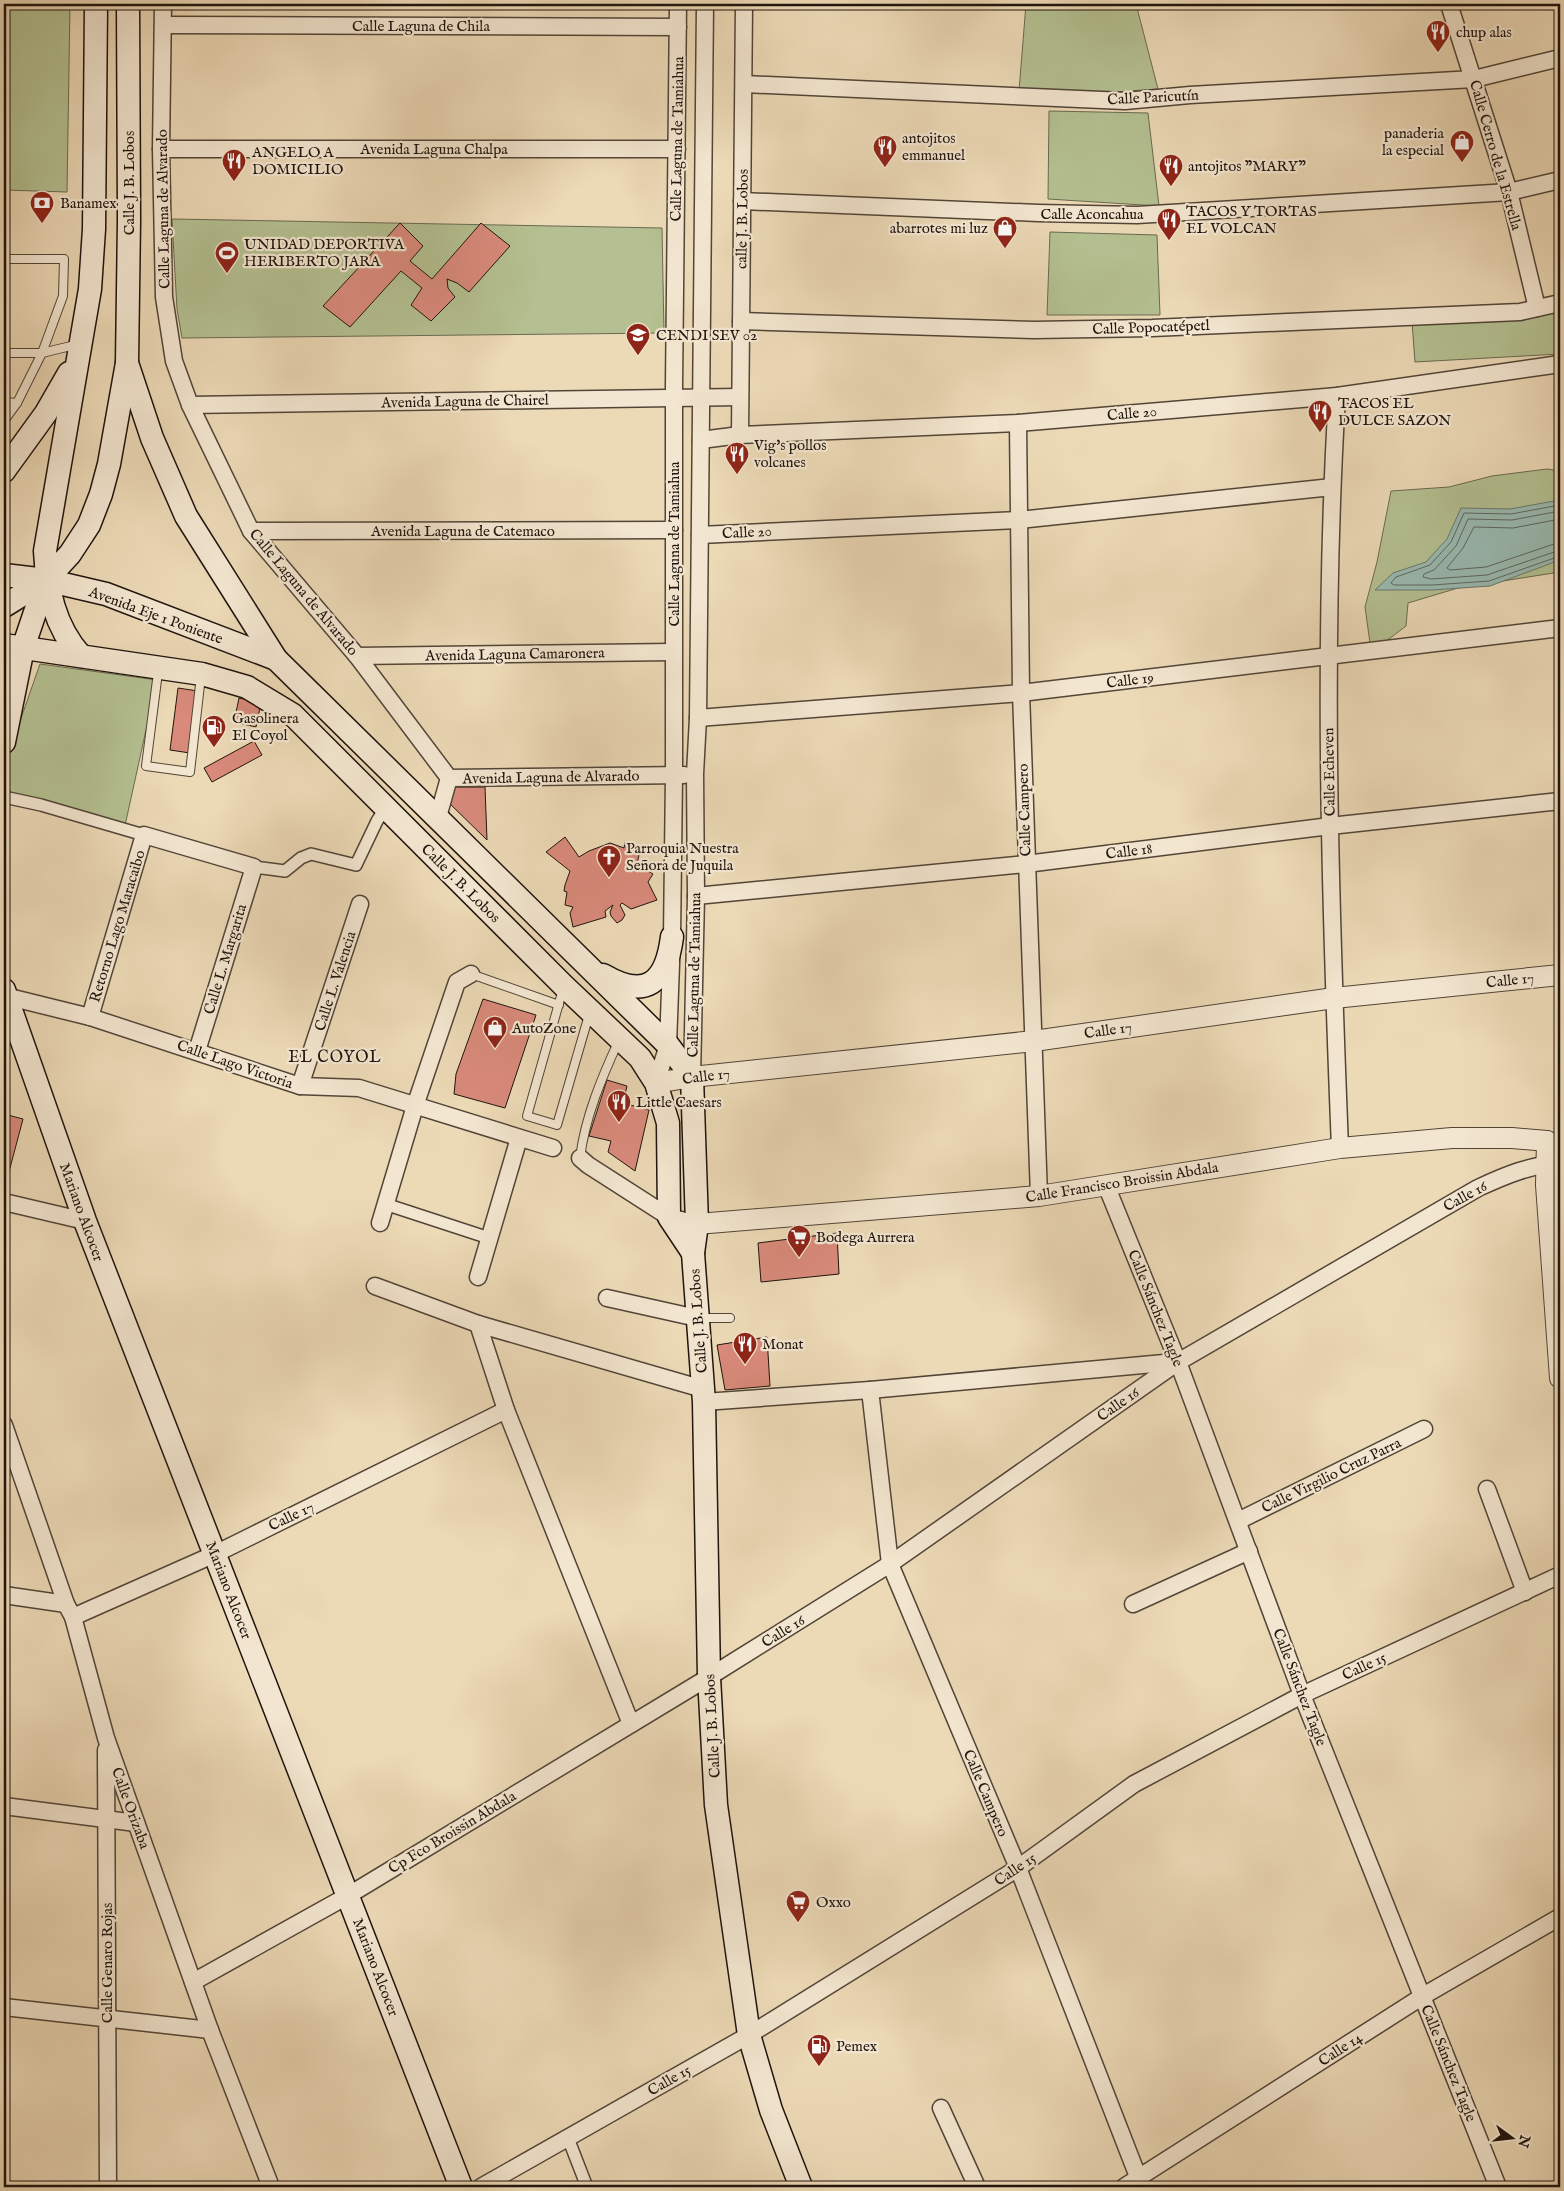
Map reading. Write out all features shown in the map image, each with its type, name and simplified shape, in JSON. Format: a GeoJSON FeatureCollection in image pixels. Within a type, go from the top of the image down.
{"type":"FeatureCollection","features":[{"type":"Feature","properties":{"kind":"main road"},"geometry":{"type":"LineString","coordinates":[[81,656],[69,642],[58,622],[46,580],[45,550],[90,289],[94,229],[96,4]]}},
{"type":"Feature","properties":{"kind":"main road","name":"Calle J. B. Lobos"},"geometry":{"type":"LineString","coordinates":[[127,362],[129,220],[128,4]]}},
{"type":"Feature","properties":{"kind":"main road"},"geometry":{"type":"LineString","coordinates":[[4,471],[25,444],[57,396],[67,378],[81,344]]}},
{"type":"Feature","properties":{"kind":"main road"},"geometry":{"type":"LineString","coordinates":[[4,742],[13,647],[46,580],[75,546],[89,525],[101,494],[127,362]]}},
{"type":"Feature","properties":{"kind":"main road"},"geometry":{"type":"LineString","coordinates":[[127,362],[152,438],[186,516],[276,658]]}},
{"type":"Feature","properties":{"kind":"main road","name":"Avenida Eje 1 Poniente"},"geometry":{"type":"LineString","coordinates":[[4,575],[46,580],[106,594],[276,658]]}},
{"type":"Feature","properties":{"kind":"main road"},"geometry":{"type":"LineString","coordinates":[[4,606],[46,580]]}},
{"type":"Feature","properties":{"kind":"main road"},"geometry":{"type":"LineString","coordinates":[[13,647],[81,656]]}},
{"type":"Feature","properties":{"kind":"main road","name":"Calle J. B. Lobos"},"geometry":{"type":"LineString","coordinates":[[81,656],[202,674],[248,687],[293,715],[386,807],[562,996],[591,1010],[640,1058],[656,1083],[668,1123],[669,1217],[693,1254]]}},
{"type":"Feature","properties":{"kind":"main road","name":"Calle J. B. Lobos"},"geometry":{"type":"LineString","coordinates":[[276,658],[668,1046],[692,1077],[697,1224],[693,1254],[703,1395],[709,1677],[716,1805],[749,2035],[771,2110],[801,2187]]}},
{"type":"Feature","properties":{"kind":"main road"},"geometry":{"type":"LineString","coordinates":[[586,964],[611,980],[626,985],[637,987],[649,985],[656,979],[663,967],[670,950],[672,937]]}},
{"type":"Feature","properties":{"kind":"main road","name":"Mariano Alcocer"},"geometry":{"type":"LineString","coordinates":[[5,993],[85,1221],[349,1895],[461,2187]]}},
{"type":"Feature","properties":{"kind":"street","name":"Calle Laguna de Alvarado"},"geometry":{"type":"LineString","coordinates":[[163,4],[164,297],[174,361],[190,405],[251,531],[357,656],[449,778]]}},
{"type":"Feature","properties":{"kind":"street","name":"Calle Laguna de Tamiahua"},"geometry":{"type":"LineString","coordinates":[[656,1083],[668,1046],[672,937],[678,4]]}},
{"type":"Feature","properties":{"kind":"street","name":"Calle Laguna de Tamiahua"},"geometry":{"type":"LineString","coordinates":[[692,1077],[696,896],[695,774],[698,718],[705,4]]}},
{"type":"Feature","properties":{"kind":"street","name":"calle J. B. Lobos"},"geometry":{"type":"LineString","coordinates":[[740,435],[744,4]]}},
{"type":"Feature","properties":{"kind":"street","name":"Calle Cerro de la Estrella"},"geometry":{"type":"LineString","coordinates":[[1449,4],[1509,192],[1537,308]]}},
{"type":"Feature","properties":{"kind":"street","name":"Calle Laguna de Chila"},"geometry":{"type":"LineString","coordinates":[[163,25],[678,28]]}},
{"type":"Feature","properties":{"kind":"street","name":"Calle Paricutín"},"geometry":{"type":"LineString","coordinates":[[744,84],[1125,101],[1190,94],[1474,79],[1560,58]]}},
{"type":"Feature","properties":{"kind":"street","name":"Avenida Laguna Chalpa"},"geometry":{"type":"LineString","coordinates":[[162,149],[677,149]]}},
{"type":"Feature","properties":{"kind":"street","name":"Calle Aconcahua"},"geometry":{"type":"LineString","coordinates":[[742,201],[1038,213],[1137,215],[1509,192],[1560,180]]}},
{"type":"Feature","properties":{"kind":"street","name":"Calle Popocatépetl"},"geometry":{"type":"LineString","coordinates":[[741,321],[1044,330],[1162,328],[1520,312],[1560,303]]}},
{"type":"Feature","properties":{"kind":"street","name":"Calle 20"},"geometry":{"type":"LineString","coordinates":[[701,440],[740,435],[1018,423],[1337,396],[1560,364]]}},
{"type":"Feature","properties":{"kind":"street","name":"Calle Echeven"},"geometry":{"type":"LineString","coordinates":[[1337,396],[1332,487],[1328,656],[1334,998],[1340,1148]]}},
{"type":"Feature","properties":{"kind":"street","name":"Avenida Laguna de Chairel"},"geometry":{"type":"LineString","coordinates":[[190,405],[740,397]]}},
{"type":"Feature","properties":{"kind":"street","name":"Calle Campero"},"geometry":{"type":"LineString","coordinates":[[1018,423],[1021,693],[1039,1196]]}},
{"type":"Feature","properties":{"kind":"street","name":"Calle 20"},"geometry":{"type":"LineString","coordinates":[[700,534],[1019,520],[1332,487]]}},
{"type":"Feature","properties":{"kind":"street","name":"Avenida Laguna de Catemaco"},"geometry":{"type":"LineString","coordinates":[[251,531],[674,530]]}},
{"type":"Feature","properties":{"kind":"street","name":"Calle 19"},"geometry":{"type":"LineString","coordinates":[[698,718],[1021,693],[1560,628]]}},
{"type":"Feature","properties":{"kind":"street","name":"Avenida Laguna Camaronera"},"geometry":{"type":"LineString","coordinates":[[357,656],[673,652]]}},
{"type":"Feature","properties":{"kind":"street","name":"Avenida Laguna de Alvarado"},"geometry":{"type":"LineString","coordinates":[[438,818],[449,778],[674,776],[695,774]]}},
{"type":"Feature","properties":{"kind":"street"},"geometry":{"type":"LineString","coordinates":[[4,797],[42,805],[254,867],[285,871],[301,858],[311,854],[356,865],[377,821],[386,807]]}},
{"type":"Feature","properties":{"kind":"street","name":"Calle 18"},"geometry":{"type":"LineString","coordinates":[[696,896],[1026,864],[1330,826],[1560,801]]}},
{"type":"Feature","properties":{"kind":"street","name":"Retorno Lago Maracaibo"},"geometry":{"type":"LineString","coordinates":[[90,1017],[144,835]]}},
{"type":"Feature","properties":{"kind":"street","name":"Calle L. Margarita"},"geometry":{"type":"LineString","coordinates":[[196,1051],[254,867]]}},
{"type":"Feature","properties":{"kind":"street","name":"Calle L. Valencia"},"geometry":{"type":"LineString","coordinates":[[300,1086],[360,904]]}},
{"type":"Feature","properties":{"kind":"street"},"geometry":{"type":"LineString","coordinates":[[380,1223],[414,1106],[457,982],[471,974]]}},
{"type":"Feature","properties":{"kind":"street","name":"Calle 17"},"geometry":{"type":"LineString","coordinates":[[656,1083],[692,1077],[1034,1041],[1334,998],[1560,976]]}},
{"type":"Feature","properties":{"kind":"street","name":"Calle Lago Victoria"},"geometry":{"type":"LineString","coordinates":[[5,993],[90,1017],[300,1086],[359,1088],[553,1148]]}},
{"type":"Feature","properties":{"kind":"street"},"geometry":{"type":"LineString","coordinates":[[478,1277],[519,1138]]}},
{"type":"Feature","properties":{"kind":"street","name":"Calle Francisco Broissin Abdala"},"geometry":{"type":"LineString","coordinates":[[697,1224],[1039,1196],[1340,1148],[1452,1138],[1512,1138],[1553,1155]]}},
{"type":"Feature","properties":{"kind":"street"},"geometry":{"type":"LineString","coordinates":[[1553,1155],[1560,1367]]}},
{"type":"Feature","properties":{"kind":"street","name":"Calle 16"},"geometry":{"type":"LineString","coordinates":[[709,1677],[890,1564],[1178,1362],[1478,1188],[1553,1155]]}},
{"type":"Feature","properties":{"kind":"street"},"geometry":{"type":"LineString","coordinates":[[580,1158],[669,1217],[697,1224]]}},
{"type":"Feature","properties":{"kind":"street","name":"Calle Sánchez Tagle"},"geometry":{"type":"LineString","coordinates":[[1106,1185],[1178,1362],[1302,1695],[1498,2187]]}},
{"type":"Feature","properties":{"kind":"street"},"geometry":{"type":"LineString","coordinates":[[4,1202],[85,1221]]}},
{"type":"Feature","properties":{"kind":"street"},"geometry":{"type":"LineString","coordinates":[[385,1204],[490,1238]]}},
{"type":"Feature","properties":{"kind":"street"},"geometry":{"type":"LineString","coordinates":[[375,1286],[478,1324],[703,1395],[870,1390],[1178,1362]]}},
{"type":"Feature","properties":{"kind":"street"},"geometry":{"type":"LineString","coordinates":[[607,1298],[697,1318]]}},
{"type":"Feature","properties":{"kind":"street"},"geometry":{"type":"LineString","coordinates":[[478,1324],[506,1410],[631,1724]]}},
{"type":"Feature","properties":{"kind":"street","name":"Calle Campero"},"geometry":{"type":"LineString","coordinates":[[870,1390],[890,1564],[1018,1868],[1141,2183]]}},
{"type":"Feature","properties":{"kind":"street","name":"Calle 17"},"geometry":{"type":"LineString","coordinates":[[70,1611],[215,1554],[506,1410]]}},
{"type":"Feature","properties":{"kind":"street","name":"Calle Orizaba"},"geometry":{"type":"LineString","coordinates":[[4,1425],[70,1611],[106,1738],[210,2030],[271,2187]]}},
{"type":"Feature","properties":{"kind":"street","name":"Calle Virgilio Cruz Parra"},"geometry":{"type":"LineString","coordinates":[[1238,1521],[1424,1428]]}},
{"type":"Feature","properties":{"kind":"street"},"geometry":{"type":"LineString","coordinates":[[1487,1489],[1525,1592]]}},
{"type":"Feature","properties":{"kind":"street"},"geometry":{"type":"LineString","coordinates":[[1133,1604],[1249,1551]]}},
{"type":"Feature","properties":{"kind":"street","name":"Calle 15"},"geometry":{"type":"LineString","coordinates":[[481,2187],[749,2035],[1018,1868],[1134,1784],[1302,1695],[1560,1575]]}},
{"type":"Feature","properties":{"kind":"street"},"geometry":{"type":"LineString","coordinates":[[4,1595],[70,1611]]}},
{"type":"Feature","properties":{"kind":"street","name":"Cp Fco Broissin Abdala"},"geometry":{"type":"LineString","coordinates":[[193,1982],[349,1895],[709,1677]]}},
{"type":"Feature","properties":{"kind":"street","name":"Calle Genaro Rojas"},"geometry":{"type":"LineString","coordinates":[[106,1738],[108,2187]]}},
{"type":"Feature","properties":{"kind":"street"},"geometry":{"type":"LineString","coordinates":[[4,1806],[106,1821],[136,1823]]}},
{"type":"Feature","properties":{"kind":"street","name":"Calle 14"},"geometry":{"type":"LineString","coordinates":[[1124,2187],[1141,2183],[1423,1996],[1560,1917]]}},
{"type":"Feature","properties":{"kind":"street"},"geometry":{"type":"LineString","coordinates":[[4,2007],[210,2030]]}},
{"type":"Feature","properties":{"kind":"street"},"geometry":{"type":"LineString","coordinates":[[941,2108],[976,2187]]}},
{"type":"Feature","properties":{"kind":"street"},"geometry":{"type":"LineString","coordinates":[[568,2138],[587,2187]]}},
{"type":"Feature","properties":{"kind":"lane"},"geometry":{"type":"LineString","coordinates":[[4,258],[64,259],[63,296],[42,352],[17,403],[4,421]]}},
{"type":"Feature","properties":{"kind":"lane"},"geometry":{"type":"LineString","coordinates":[[4,353],[42,352],[81,344]]}},
{"type":"Feature","properties":{"kind":"lane"},"geometry":{"type":"LineString","coordinates":[[4,402],[17,403]]}},
{"type":"Feature","properties":{"kind":"lane"},"geometry":{"type":"LineString","coordinates":[[157,680],[146,766],[190,772],[202,674]]}},
{"type":"Feature","properties":{"kind":"lane"},"geometry":{"type":"LineString","coordinates":[[471,974],[562,996],[527,1116],[557,1125],[591,1010]]}},
{"type":"Feature","properties":{"kind":"lane"},"geometry":{"type":"LineString","coordinates":[[580,1158],[582,1143],[600,1082],[619,1038]]}},
{"type":"Feature","properties":{"kind":"lane"},"geometry":{"type":"LineString","coordinates":[[697,1318],[730,1318]]}},
{"type":"Feature","properties":{"kind":"green space"},"geometry":{"type":"Polygon","coordinates":[[[4,4],[70,4],[67,192],[4,190],[4,4]]]}},
{"type":"Feature","properties":{"kind":"green space"},"geometry":{"type":"Polygon","coordinates":[[[1026,4],[1136,4],[1158,89],[1116,92],[1019,91],[1026,4]]]}},
{"type":"Feature","properties":{"kind":"green space"},"geometry":{"type":"Polygon","coordinates":[[[1049,111],[1148,113],[1159,206],[1048,199],[1049,111]]]}},
{"type":"Feature","properties":{"kind":"green space"},"geometry":{"type":"Polygon","coordinates":[[[172,219],[662,228],[664,333],[182,338],[177,309],[172,219]]]}},
{"type":"Feature","properties":{"kind":"green space"},"geometry":{"type":"Polygon","coordinates":[[[1050,232],[1157,235],[1160,315],[1047,315],[1050,232]]]}},
{"type":"Feature","properties":{"kind":"green space"},"geometry":{"type":"Polygon","coordinates":[[[1557,309],[1560,321],[1560,354],[1415,362],[1412,322],[1557,309]]]}},
{"type":"Feature","properties":{"kind":"green space"},"geometry":{"type":"Polygon","coordinates":[[[1547,469],[1560,471],[1560,572],[1458,588],[1408,603],[1406,626],[1385,642],[1370,643],[1365,607],[1377,562],[1391,491],[1449,487],[1492,476],[1547,469]]]}},
{"type":"Feature","properties":{"kind":"green space"},"geometry":{"type":"Polygon","coordinates":[[[40,664],[157,680],[124,830],[4,797],[4,767],[40,664]]]}},
{"type":"Feature","properties":{"kind":"water"},"geometry":{"type":"Polygon","coordinates":[[[1560,500],[1560,560],[1490,586],[1432,590],[1375,590],[1393,573],[1426,562],[1447,539],[1461,508],[1510,509],[1560,500]]]}},
{"type":"Feature","properties":{"kind":"building"},"geometry":{"type":"Polygon","coordinates":[[[400,223],[423,246],[410,261],[432,279],[481,223],[510,246],[469,292],[457,283],[447,279],[448,288],[455,297],[431,321],[411,305],[422,288],[401,271],[350,327],[323,306],[400,223]]]}},
{"type":"Feature","properties":{"kind":"building"},"geometry":{"type":"Polygon","coordinates":[[[178,688],[198,691],[190,753],[170,750],[178,688]]]}},
{"type":"Feature","properties":{"kind":"building"},"geometry":{"type":"Polygon","coordinates":[[[239,698],[261,703],[256,727],[234,722],[239,698]]]}},
{"type":"Feature","properties":{"kind":"building"},"geometry":{"type":"Polygon","coordinates":[[[254,741],[262,755],[212,782],[204,768],[254,741]]]}},
{"type":"Feature","properties":{"kind":"building"},"geometry":{"type":"Polygon","coordinates":[[[448,787],[485,787],[487,840],[446,800],[448,787]]]}},
{"type":"Feature","properties":{"kind":"building","name":"Parroquia Nuestra Señora de Juquila"},"geometry":{"type":"Polygon","coordinates":[[[565,837],[579,857],[610,843],[624,848],[625,842],[632,845],[631,852],[639,855],[637,864],[653,874],[648,882],[657,900],[631,909],[622,903],[620,905],[625,915],[617,923],[610,912],[613,905],[605,911],[606,917],[573,927],[570,913],[573,907],[565,905],[567,892],[564,891],[570,871],[546,852],[565,837]]]}},
{"type":"Feature","properties":{"kind":"building","name":"AutoZone"},"geometry":{"type":"Polygon","coordinates":[[[483,999],[536,1015],[505,1108],[454,1094],[456,1074],[483,999]]]}},
{"type":"Feature","properties":{"kind":"building","name":"Little Caesars"},"geometry":{"type":"Polygon","coordinates":[[[607,1080],[627,1086],[623,1103],[649,1110],[635,1171],[608,1152],[611,1141],[589,1136],[607,1080]]]}},
{"type":"Feature","properties":{"kind":"building"},"geometry":{"type":"Polygon","coordinates":[[[4,1114],[23,1119],[6,1183],[4,1182],[4,1114]]]}},
{"type":"Feature","properties":{"kind":"building","name":"Bodega Aurrera"},"geometry":{"type":"Polygon","coordinates":[[[837,1233],[839,1274],[761,1282],[758,1243],[837,1233]]]}},
{"type":"Feature","properties":{"kind":"building","name":"Monat"},"geometry":{"type":"Polygon","coordinates":[[[767,1337],[770,1386],[725,1390],[717,1345],[767,1337]]]}},
{"type":"Feature","properties":{"kind":"place","name":"chup alas"},"geometry":{"type":"Point","coordinates":[1438,53]}},
{"type":"Feature","properties":{"kind":"place","name":"panaderia la especial"},"geometry":{"type":"Point","coordinates":[1462,163]}},
{"type":"Feature","properties":{"kind":"place","name":"antojitos emmanuel"},"geometry":{"type":"Point","coordinates":[885,168]}},
{"type":"Feature","properties":{"kind":"place","name":"ANGELO A DOMICILIO"},"geometry":{"type":"Point","coordinates":[234,182]}},
{"type":"Feature","properties":{"kind":"place","name":"antojitos \"MARY\""},"geometry":{"type":"Point","coordinates":[1171,187]}},
{"type":"Feature","properties":{"kind":"place","name":"Banamex"},"geometry":{"type":"Point","coordinates":[42,224]}},
{"type":"Feature","properties":{"kind":"place","name":"TACOS Y TORTAS EL VOLCAN"},"geometry":{"type":"Point","coordinates":[1169,241]}},
{"type":"Feature","properties":{"kind":"place","name":"abarrotes mi luz"},"geometry":{"type":"Point","coordinates":[1005,249]}},
{"type":"Feature","properties":{"kind":"place","name":"UNIDAD DEPORTIVA HERIBERTO JARA"},"geometry":{"type":"Point","coordinates":[227,274]}},
{"type":"Feature","properties":{"kind":"place","name":"CENDI SEV 02"},"geometry":{"type":"Point","coordinates":[638,356]}},
{"type":"Feature","properties":{"kind":"place","name":"TACOS EL DULCE SAZON"},"geometry":{"type":"Point","coordinates":[1320,433]}},
{"type":"Feature","properties":{"kind":"place","name":"Vig's pollos volcanes"},"geometry":{"type":"Point","coordinates":[737,475]}},
{"type":"Feature","properties":{"kind":"place","name":"Gasolinera El Coyol"},"geometry":{"type":"Point","coordinates":[214,748]}},
{"type":"Feature","properties":{"kind":"place","name":"Parroquia Nuestra Señora de Juquila"},"geometry":{"type":"Point","coordinates":[609,878]}},
{"type":"Feature","properties":{"kind":"place","name":"AutoZone"},"geometry":{"type":"Point","coordinates":[495,1049]}},
{"type":"Feature","properties":{"kind":"place","name":"Little Caesars"},"geometry":{"type":"Point","coordinates":[619,1123]}},
{"type":"Feature","properties":{"kind":"place","name":"Bodega Aurrera"},"geometry":{"type":"Point","coordinates":[799,1258]}},
{"type":"Feature","properties":{"kind":"place","name":"Monat"},"geometry":{"type":"Point","coordinates":[745,1365]}},
{"type":"Feature","properties":{"kind":"place","name":"Oxxo"},"geometry":{"type":"Point","coordinates":[798,1923]}},
{"type":"Feature","properties":{"kind":"place","name":"Pemex"},"geometry":{"type":"Point","coordinates":[819,2067]}},
{"type":"Feature","properties":{"kind":"district","name":"EL COYOL"},"geometry":{"type":"Point","coordinates":[335,1056]}}]}
